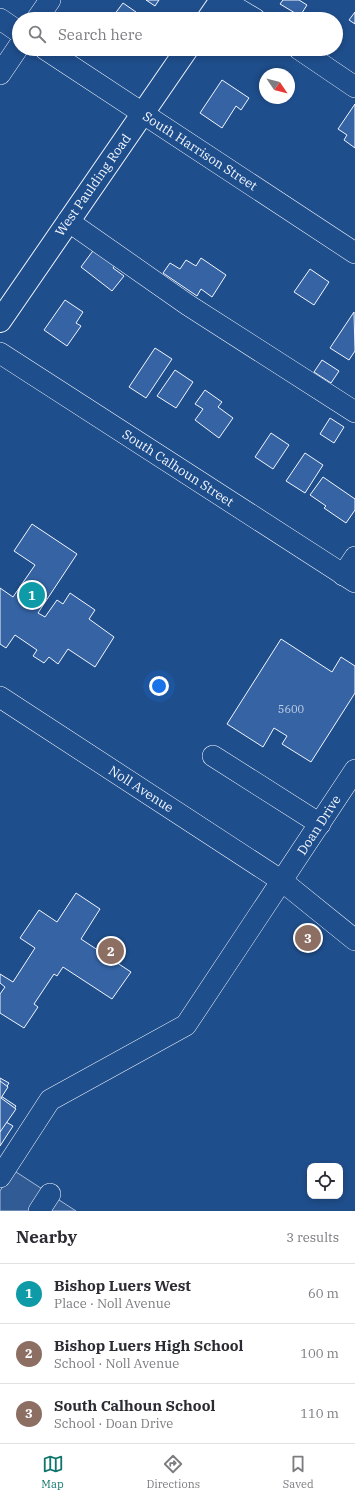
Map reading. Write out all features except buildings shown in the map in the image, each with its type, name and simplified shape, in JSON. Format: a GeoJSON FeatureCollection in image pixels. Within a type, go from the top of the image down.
{"type":"FeatureCollection","features":[{"type":"Feature","properties":{"kind":"main road"},"geometry":{"type":"LineString","coordinates":[[213,12],[222,0]]}},
{"type":"Feature","properties":{"kind":"main road","name":"West Paulding Road"},"geometry":{"type":"LineString","coordinates":[[0,321],[182,56]]}},
{"type":"Feature","properties":{"kind":"street"},"geometry":{"type":"LineString","coordinates":[[42,12],[50,0]]}},
{"type":"Feature","properties":{"kind":"street"},"geometry":{"type":"LineString","coordinates":[[222,0],[243,12]]}},
{"type":"Feature","properties":{"kind":"street"},"geometry":{"type":"LineString","coordinates":[[0,19],[12,27]]}},
{"type":"Feature","properties":{"kind":"street"},"geometry":{"type":"LineString","coordinates":[[0,74],[12,56]]}},
{"type":"Feature","properties":{"kind":"street","name":"South Harrison Street"},"geometry":{"type":"LineString","coordinates":[[56,56],[355,253]]}},
{"type":"Feature","properties":{"kind":"street"},"geometry":{"type":"LineString","coordinates":[[310,56],[355,87]]}},
{"type":"Feature","properties":{"kind":"street"},"geometry":{"type":"LineString","coordinates":[[68,221],[188,305],[355,412]]}},
{"type":"Feature","properties":{"kind":"street","name":"South Calhoun Street"},"geometry":{"type":"LineString","coordinates":[[0,353],[349,578]]}},
{"type":"Feature","properties":{"kind":"street"},"geometry":{"type":"LineString","coordinates":[[349,578],[355,557]]}},
{"type":"Feature","properties":{"kind":"street","name":"Noll Avenue"},"geometry":{"type":"LineString","coordinates":[[0,697],[282,880],[355,940]]}},
{"type":"Feature","properties":{"kind":"street"},"geometry":{"type":"LineString","coordinates":[[213,756],[320,824]]}},
{"type":"Feature","properties":{"kind":"street","name":"Doan Drive"},"geometry":{"type":"LineString","coordinates":[[0,1177],[50,1100],[186,1025],[355,770]]}},
{"type":"Feature","properties":{"kind":"shaded area"},"geometry":{"type":"Polygon","coordinates":[[[13,1170],[76,1211],[0,1211],[0,1191],[13,1170]]]}},
{"type":"Feature","properties":{"kind":"place","name":"Bishop Luers West"},"geometry":{"type":"Point","coordinates":[32,595]}},
{"type":"Feature","properties":{"kind":"place","name":"South Calhoun School"},"geometry":{"type":"Point","coordinates":[308,938]}},
{"type":"Feature","properties":{"kind":"place","name":"Bishop Luers High School"},"geometry":{"type":"Point","coordinates":[111,951]}}]}
